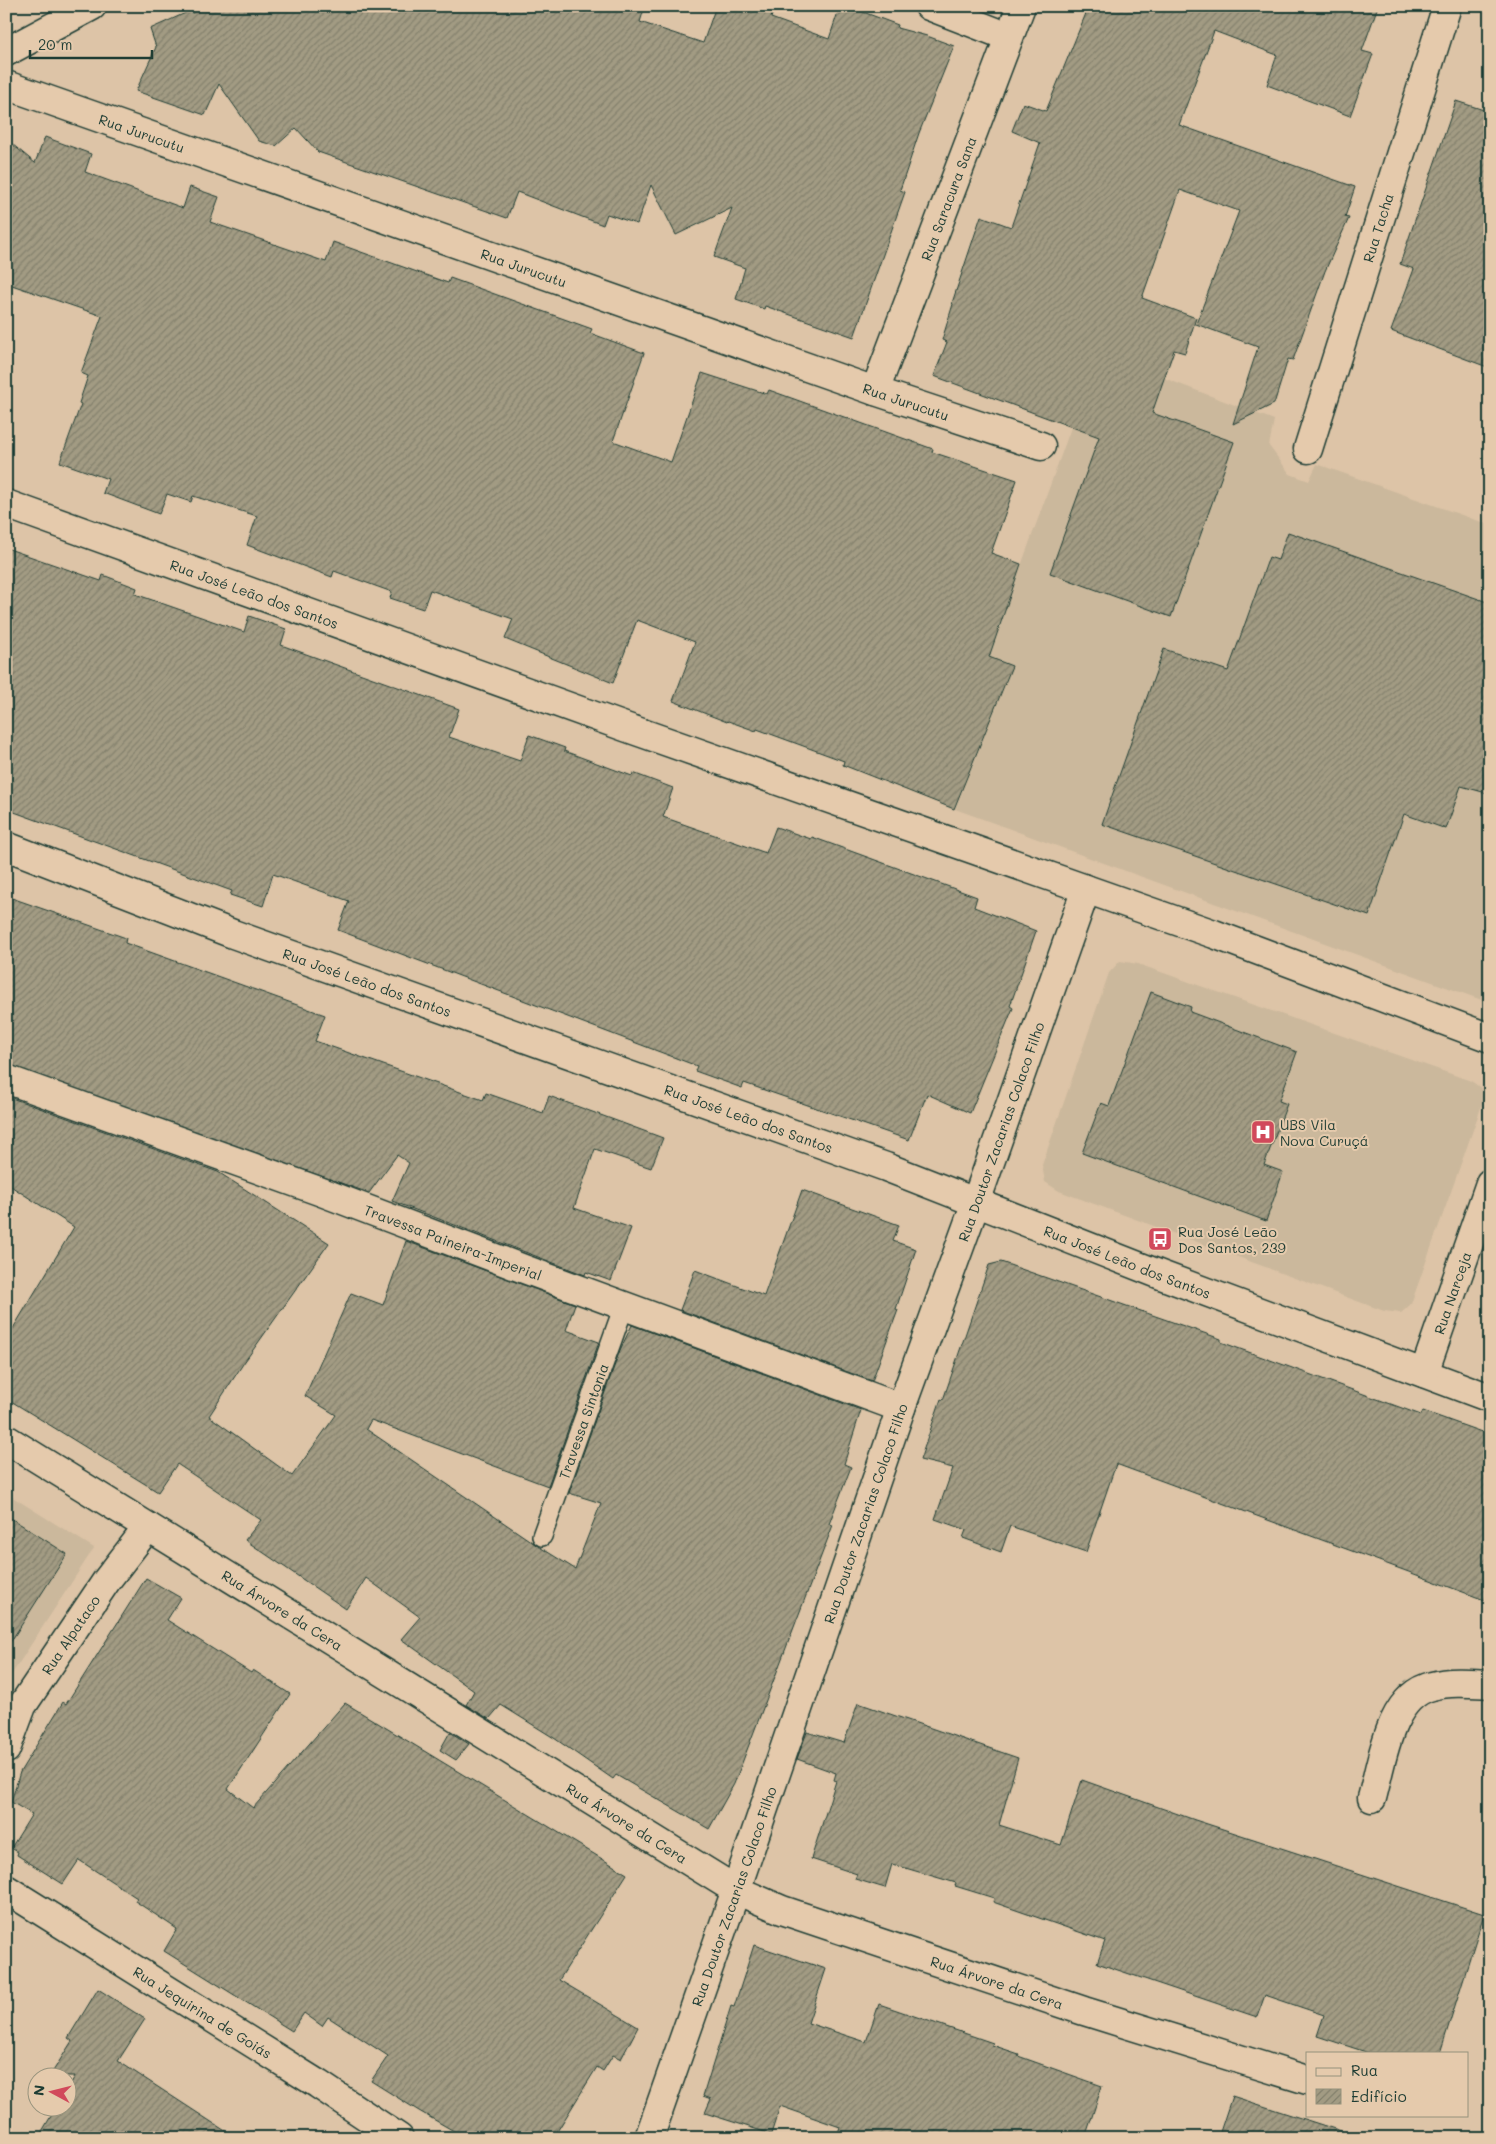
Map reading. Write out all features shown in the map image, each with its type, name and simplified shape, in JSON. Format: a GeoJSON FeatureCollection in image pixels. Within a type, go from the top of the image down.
{"type":"FeatureCollection","features":[{"type":"Feature","properties":{"kind":"street"},"geometry":{"type":"LineString","coordinates":[[6,52],[92,6]]}},
{"type":"Feature","properties":{"kind":"street"},"geometry":{"type":"LineString","coordinates":[[929,6],[1009,37]]}},
{"type":"Feature","properties":{"kind":"street","name":"Rua Saracura Sana"},"geometry":{"type":"LineString","coordinates":[[876,391],[1020,6]]}},
{"type":"Feature","properties":{"kind":"street","name":"Rua Tacha"},"geometry":{"type":"LineString","coordinates":[[1308,449],[1447,6]]}},
{"type":"Feature","properties":{"kind":"street","name":"Rua Jurucutu"},"geometry":{"type":"LineString","coordinates":[[6,85],[876,391],[1041,446]]}},
{"type":"Feature","properties":{"kind":"street","name":"Rua José Leão dos Santos"},"geometry":{"type":"LineString","coordinates":[[6,504],[625,727],[1214,934],[1490,1038]]}},
{"type":"Feature","properties":{"kind":"street","name":"Rua José Leão dos Santos"},"geometry":{"type":"LineString","coordinates":[[6,846],[233,934],[886,1167],[1161,1275],[1490,1398]]}},
{"type":"Feature","properties":{"kind":"street","name":"Rua Doutor Zacarias Colaco Filho"},"geometry":{"type":"LineString","coordinates":[[649,2138],[901,1408],[1086,889]]}},
{"type":"Feature","properties":{"kind":"street","name":"Travessa Paineira-Imperial"},"geometry":{"type":"LineString","coordinates":[[6,1079],[319,1191],[901,1408]]}},
{"type":"Feature","properties":{"kind":"street","name":"Rua Narceja"},"geometry":{"type":"LineString","coordinates":[[1424,1374],[1490,1184]]}},
{"type":"Feature","properties":{"kind":"street","name":"Rua Árvore da Cera"},"geometry":{"type":"LineString","coordinates":[[6,1438],[736,1890],[782,1910],[1084,2011],[1306,2080]]}},
{"type":"Feature","properties":{"kind":"street","name":"Rua Alpataco"},"geometry":{"type":"LineString","coordinates":[[6,1749],[22,1706],[107,1580],[148,1526]]}},
{"type":"Feature","properties":{"kind":"street"},"geometry":{"type":"LineString","coordinates":[[1372,1798],[1392,1725],[1405,1701],[1430,1686],[1457,1682],[1490,1684]]}},
{"type":"Feature","properties":{"kind":"street","name":"Rua Jequirina de Goiás"},"geometry":{"type":"LineString","coordinates":[[6,1889],[318,2084],[399,2138]]}},
{"type":"Feature","properties":{"kind":"lane","name":"Travessa Sintonia"},"geometry":{"type":"LineString","coordinates":[[542,1536],[624,1306]]}},
{"type":"Feature","properties":{"kind":"shaded area"},"geometry":{"type":"Polygon","coordinates":[[[1098,353],[1274,420],[1269,446],[1290,474],[1309,481],[1317,464],[1490,525],[1490,1003],[955,809],[1012,667],[988,657],[1098,353]]]}},
{"type":"Feature","properties":{"kind":"shaded area","name":"UBS Vila Nova Curuçá"},"geometry":{"type":"Polygon","coordinates":[[[1120,961],[1138,964],[1471,1081],[1481,1088],[1484,1099],[1411,1304],[1401,1313],[1384,1311],[1059,1191],[1045,1182],[1042,1165],[1109,973],[1120,961]]]}},
{"type":"Feature","properties":{"kind":"shaded area"},"geometry":{"type":"Polygon","coordinates":[[[6,1493],[94,1548],[6,1683],[6,1493]]]}},
{"type":"Feature","properties":{"kind":"building"},"geometry":{"type":"Polygon","coordinates":[[[208,6],[645,6],[640,22],[703,43],[716,6],[775,6],[771,18],[829,39],[840,6],[847,6],[898,25],[897,28],[954,46],[919,133],[900,190],[905,192],[854,337],[765,306],[764,309],[736,299],[745,268],[714,257],[732,208],[676,235],[651,185],[637,224],[607,214],[603,225],[517,192],[507,218],[318,152],[296,128],[276,146],[259,141],[219,84],[205,115],[136,91],[156,47],[150,29],[190,11],[192,13],[208,6]]]}},
{"type":"Feature","properties":{"kind":"building"},"geometry":{"type":"Polygon","coordinates":[[[1089,6],[1378,6],[1362,51],[1373,54],[1350,116],[1267,85],[1277,55],[1214,31],[1179,125],[1355,187],[1345,217],[1349,218],[1325,271],[1293,360],[1288,359],[1274,404],[1233,424],[1258,347],[1196,324],[1239,211],[1180,190],[1142,298],[1196,318],[1185,353],[1174,350],[1152,413],[1234,442],[1171,617],[1050,573],[1099,437],[934,376],[947,342],[942,340],[952,303],[981,216],[1011,227],[1040,143],[1012,131],[1023,103],[1046,111],[1089,6]]]}},
{"type":"Feature","properties":{"kind":"building"},"geometry":{"type":"Polygon","coordinates":[[[1456,101],[1490,112],[1490,368],[1391,331],[1414,269],[1400,264],[1456,101]]]}},
{"type":"Feature","properties":{"kind":"building"},"geometry":{"type":"Polygon","coordinates":[[[45,137],[91,154],[85,172],[183,208],[190,187],[219,197],[210,222],[326,262],[333,242],[448,283],[450,278],[592,329],[590,333],[644,353],[613,441],[671,462],[702,373],[767,394],[769,390],[933,449],[932,452],[1017,480],[991,553],[1021,564],[989,657],[1012,666],[954,809],[843,765],[844,761],[757,729],[756,731],[727,722],[673,701],[695,642],[637,620],[613,683],[505,639],[513,619],[430,590],[423,609],[390,598],[392,592],[334,571],[332,577],[247,545],[257,516],[193,496],[191,502],[167,494],[159,514],[103,493],[108,479],[60,462],[81,404],[79,403],[88,376],[81,373],[102,316],[6,283],[6,139],[35,163],[45,137]]]}},
{"type":"Feature","properties":{"kind":"building"},"geometry":{"type":"Polygon","coordinates":[[[1288,532],[1490,603],[1490,794],[1461,786],[1446,829],[1404,814],[1369,916],[1102,824],[1164,649],[1228,671],[1269,557],[1278,560],[1288,532]]]}},
{"type":"Feature","properties":{"kind":"building"},"geometry":{"type":"Polygon","coordinates":[[[6,548],[101,581],[103,575],[137,588],[135,594],[244,632],[249,616],[286,629],[281,645],[459,709],[449,737],[520,761],[529,735],[565,748],[564,751],[602,765],[632,776],[633,773],[673,788],[663,817],[766,853],[776,827],[811,839],[812,837],[977,897],[974,907],[1036,931],[1010,1006],[1013,1008],[970,1113],[927,1094],[909,1140],[744,1083],[742,1088],[695,1071],[697,1066],[338,930],[349,901],[273,874],[263,906],[230,895],[232,891],[6,809],[6,548]]]}},
{"type":"Feature","properties":{"kind":"building"},"geometry":{"type":"Polygon","coordinates":[[[6,896],[126,938],[125,943],[325,1015],[315,1041],[483,1100],[486,1093],[543,1113],[549,1096],[663,1138],[651,1168],[595,1149],[574,1208],[631,1228],[611,1281],[586,1272],[585,1275],[392,1201],[409,1163],[397,1155],[369,1193],[6,1064],[6,896]]]}},
{"type":"Feature","properties":{"kind":"building"},"geometry":{"type":"Polygon","coordinates":[[[1151,992],[1191,1007],[1190,1012],[1297,1052],[1279,1101],[1287,1104],[1264,1165],[1283,1172],[1266,1221],[1082,1153],[1101,1103],[1109,1106],[1151,992]]]}},
{"type":"Feature","properties":{"kind":"building"},"geometry":{"type":"Polygon","coordinates":[[[6,1096],[218,1172],[329,1243],[243,1364],[209,1416],[292,1476],[336,1415],[305,1396],[351,1293],[383,1305],[406,1241],[575,1304],[566,1330],[599,1342],[548,1486],[371,1420],[366,1429],[575,1569],[601,1503],[569,1493],[620,1350],[632,1325],[861,1410],[844,1464],[851,1467],[829,1524],[833,1525],[734,1784],[709,1829],[616,1775],[613,1779],[554,1738],[501,1705],[489,1719],[466,1705],[474,1691],[401,1639],[420,1617],[366,1578],[346,1609],[245,1540],[261,1520],[177,1464],[158,1492],[6,1398],[6,1340],[74,1227],[6,1183],[6,1096]]]}},
{"type":"Feature","properties":{"kind":"building"},"geometry":{"type":"Polygon","coordinates":[[[802,1190],[899,1225],[893,1241],[916,1249],[896,1309],[898,1310],[872,1381],[680,1310],[695,1270],[764,1296],[802,1190]]]}},
{"type":"Feature","properties":{"kind":"building"},"geometry":{"type":"Polygon","coordinates":[[[1001,1262],[1221,1339],[1221,1342],[1421,1415],[1423,1411],[1490,1435],[1490,1602],[1116,1464],[1086,1552],[1010,1526],[1001,1552],[963,1538],[966,1530],[935,1519],[953,1468],[920,1460],[941,1399],[943,1400],[989,1265],[1001,1262]]]}},
{"type":"Feature","properties":{"kind":"building"},"geometry":{"type":"Polygon","coordinates":[[[6,1515],[67,1554],[6,1649],[6,1515]]]}},
{"type":"Feature","properties":{"kind":"building"},"geometry":{"type":"Polygon","coordinates":[[[146,1578],[181,1598],[167,1620],[251,1673],[253,1670],[290,1694],[228,1789],[253,1808],[345,1703],[627,1874],[559,1980],[638,2027],[621,2059],[613,2055],[603,2071],[597,2067],[553,2138],[466,2138],[371,2081],[388,2056],[328,2017],[322,2026],[304,2013],[292,2031],[164,1951],[177,1929],[135,1901],[137,1898],[79,1860],[63,1884],[17,1855],[18,1852],[11,1848],[32,1814],[11,1802],[20,1772],[63,1702],[66,1704],[146,1578]]]}},
{"type":"Feature","properties":{"kind":"building"},"geometry":{"type":"Polygon","coordinates":[[[858,1703],[1018,1758],[999,1825],[1061,1845],[1082,1780],[1195,1820],[1484,1914],[1440,2052],[1366,2052],[1317,2036],[1324,2015],[1265,1995],[1257,2017],[1097,1963],[1105,1941],[993,1902],[994,1898],[955,1886],[956,1883],[892,1864],[885,1888],[855,1879],[857,1874],[811,1859],[836,1781],[834,1780],[836,1773],[797,1759],[807,1732],[844,1743],[858,1703]]]}},
{"type":"Feature","properties":{"kind":"building"},"geometry":{"type":"Polygon","coordinates":[[[450,1732],[469,1744],[456,1760],[440,1750],[450,1732]]]}},
{"type":"Feature","properties":{"kind":"building"},"geometry":{"type":"Polygon","coordinates":[[[754,1945],[826,1969],[808,2023],[866,2042],[879,2004],[993,2043],[992,2045],[1019,2054],[1018,2056],[1102,2086],[1085,2138],[836,2138],[840,2127],[780,2106],[771,2134],[705,2113],[711,2099],[703,2096],[731,2006],[734,2007],[754,1945]]]}},
{"type":"Feature","properties":{"kind":"building"},"geometry":{"type":"Polygon","coordinates":[[[98,1989],[145,2019],[118,2061],[236,2138],[38,2138],[51,2116],[78,2116],[78,2066],[56,2066],[72,2041],[68,2038],[98,1989]]]}},
{"type":"Feature","properties":{"kind":"building"},"geometry":{"type":"Polygon","coordinates":[[[1232,2096],[1341,2131],[1340,2138],[1218,2138],[1232,2096]]]}},
{"type":"Feature","properties":{"kind":"place","name":"UBS Vila Nova Curuçá"},"geometry":{"type":"Point","coordinates":[1263,1132]}},
{"type":"Feature","properties":{"kind":"place","name":"Rua José Leão Dos Santos, 239"},"geometry":{"type":"Point","coordinates":[1160,1239]}}]}
